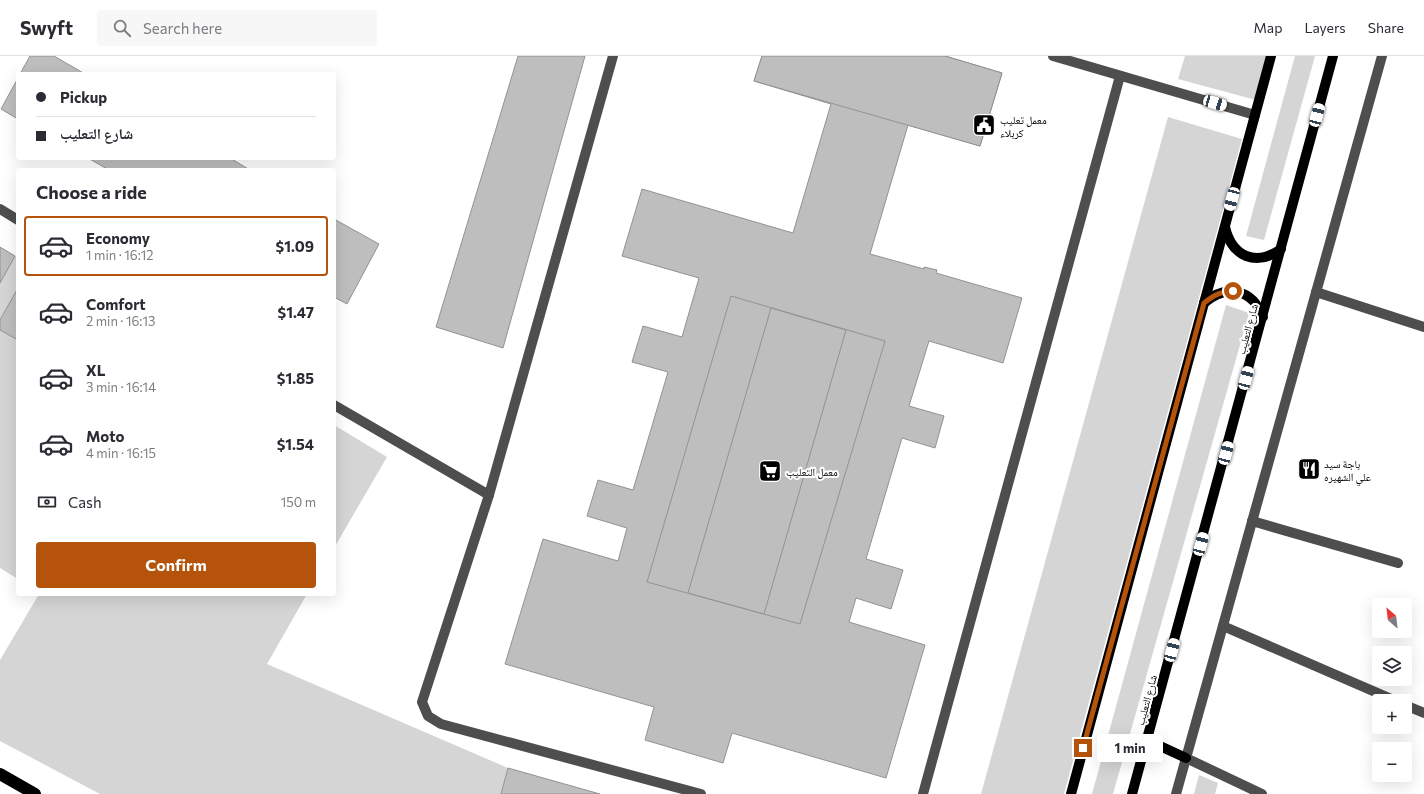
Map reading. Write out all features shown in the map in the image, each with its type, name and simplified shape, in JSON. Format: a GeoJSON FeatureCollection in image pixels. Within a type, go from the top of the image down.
{"type":"FeatureCollection","features":[{"type":"Feature","properties":{"kind":"highway"},"geometry":{"type":"LineString","coordinates":[[0,774],[35,794]]}},
{"type":"Feature","properties":{"kind":"main road"},"geometry":{"type":"LineString","coordinates":[[1071,794],[1271,56]]}},
{"type":"Feature","properties":{"kind":"main road","name":"شارع التعليب"},"geometry":{"type":"LineString","coordinates":[[1132,794],[1334,56]]}},
{"type":"Feature","properties":{"kind":"main road"},"geometry":{"type":"LineString","coordinates":[[1225,227],[1227,238],[1233,247],[1241,254],[1251,258],[1262,258],[1272,255],[1281,249]]}},
{"type":"Feature","properties":{"kind":"main road"},"geometry":{"type":"LineString","coordinates":[[1204,303],[1212,296],[1222,292],[1233,291],[1252,299],[1259,307],[1263,317]]}},
{"type":"Feature","properties":{"kind":"main road"},"geometry":{"type":"LineString","coordinates":[[1147,740],[1186,758]]}},
{"type":"Feature","properties":{"kind":"street"},"geometry":{"type":"LineString","coordinates":[[613,56],[489,495],[422,702],[428,716],[441,724],[701,794]]}},
{"type":"Feature","properties":{"kind":"street"},"geometry":{"type":"LineString","coordinates":[[1053,56],[1255,115]]}},
{"type":"Feature","properties":{"kind":"street"},"geometry":{"type":"LineString","coordinates":[[1176,794],[1382,56]]}},
{"type":"Feature","properties":{"kind":"street"},"geometry":{"type":"LineString","coordinates":[[923,794],[1120,76]]}},
{"type":"Feature","properties":{"kind":"street"},"geometry":{"type":"LineString","coordinates":[[0,209],[16,219]]}},
{"type":"Feature","properties":{"kind":"street"},"geometry":{"type":"LineString","coordinates":[[1316,292],[1424,327]]}},
{"type":"Feature","properties":{"kind":"street"},"geometry":{"type":"LineString","coordinates":[[336,405],[489,495]]}},
{"type":"Feature","properties":{"kind":"street"},"geometry":{"type":"LineString","coordinates":[[1252,521],[1398,563]]}},
{"type":"Feature","properties":{"kind":"street"},"geometry":{"type":"LineString","coordinates":[[1222,626],[1380,694]]}},
{"type":"Feature","properties":{"kind":"street"},"geometry":{"type":"LineString","coordinates":[[1412,708],[1424,713]]}},
{"type":"Feature","properties":{"kind":"street"},"geometry":{"type":"LineString","coordinates":[[1186,758],[1262,794]]}},
{"type":"Feature","properties":{"kind":"shaded area"},"geometry":{"type":"Polygon","coordinates":[[[1185,56],[1268,56],[1256,100],[1178,79],[1185,56]]]}},
{"type":"Feature","properties":{"kind":"shaded area"},"geometry":{"type":"Polygon","coordinates":[[[1295,56],[1315,56],[1264,240],[1246,236],[1295,56]]]}},
{"type":"Feature","properties":{"kind":"shaded area"},"geometry":{"type":"Polygon","coordinates":[[[1168,117],[1242,139],[1064,794],[981,794],[1168,117]]]}},
{"type":"Feature","properties":{"kind":"shaded area"},"geometry":{"type":"Polygon","coordinates":[[[15,256],[16,292],[0,320],[0,283],[15,256]]]}},
{"type":"Feature","properties":{"kind":"shaded area"},"geometry":{"type":"Polygon","coordinates":[[[1226,305],[1249,313],[1113,794],[1092,794],[1226,305]]]}},
{"type":"Feature","properties":{"kind":"shaded area"},"geometry":{"type":"Polygon","coordinates":[[[0,330],[16,339],[16,578],[0,568],[0,330]]]}},
{"type":"Feature","properties":{"kind":"shaded area"},"geometry":{"type":"Polygon","coordinates":[[[336,426],[387,457],[336,545],[336,426]]]}},
{"type":"Feature","properties":{"kind":"shaded area"},"geometry":{"type":"Polygon","coordinates":[[[38,596],[306,596],[267,664],[508,768],[501,794],[100,794],[0,741],[0,660],[38,596]]]}},
{"type":"Feature","properties":{"kind":"shaded area"},"geometry":{"type":"Polygon","coordinates":[[[1199,775],[1218,783],[1215,794],[1194,794],[1199,775]]]}},
{"type":"Feature","properties":{"kind":"building"},"geometry":{"type":"Polygon","coordinates":[[[30,56],[54,56],[82,72],[21,72],[30,56]]]}},
{"type":"Feature","properties":{"kind":"building"},"geometry":{"type":"Polygon","coordinates":[[[518,56],[585,56],[503,348],[436,327],[518,56]]]}},
{"type":"Feature","properties":{"kind":"building"},"geometry":{"type":"Polygon","coordinates":[[[762,56],[945,56],[1002,73],[980,146],[908,125],[870,254],[924,269],[924,267],[937,270],[936,273],[1022,298],[1003,363],[929,341],[909,406],[944,416],[935,448],[902,438],[866,559],[903,570],[891,609],[856,598],[849,622],[925,645],[886,778],[732,733],[723,763],[645,740],[654,707],[505,664],[543,539],[618,561],[627,528],[587,516],[598,480],[633,490],[668,372],[632,362],[643,326],[682,337],[699,278],[622,256],[642,189],[793,233],[831,104],[754,81],[762,56]]]}},
{"type":"Feature","properties":{"kind":"building"},"geometry":{"type":"Polygon","coordinates":[[[762,56],[945,56],[1002,73],[980,146],[754,81],[762,56]]]}},
{"type":"Feature","properties":{"kind":"building"},"geometry":{"type":"Polygon","coordinates":[[[16,82],[16,118],[1,109],[16,82]]]}},
{"type":"Feature","properties":{"kind":"building"},"geometry":{"type":"Polygon","coordinates":[[[92,160],[233,160],[247,168],[106,168],[92,160]]]}},
{"type":"Feature","properties":{"kind":"building"},"geometry":{"type":"Polygon","coordinates":[[[336,220],[379,244],[347,304],[336,298],[336,220]]]}},
{"type":"Feature","properties":{"kind":"building"},"geometry":{"type":"Polygon","coordinates":[[[0,247],[15,256],[0,283],[0,247]]]}},
{"type":"Feature","properties":{"kind":"building"},"geometry":{"type":"Polygon","coordinates":[[[16,292],[16,339],[0,330],[0,320],[16,292]]]}},
{"type":"Feature","properties":{"kind":"building"},"geometry":{"type":"Polygon","coordinates":[[[731,296],[885,341],[800,624],[647,582],[731,296]]]}},
{"type":"Feature","properties":{"kind":"building"},"geometry":{"type":"Polygon","coordinates":[[[771,308],[846,330],[764,614],[688,593],[771,308]]]}},
{"type":"Feature","properties":{"kind":"building"},"geometry":{"type":"Polygon","coordinates":[[[508,768],[600,794],[501,794],[508,768]]]}},
{"type":"Feature","properties":{"kind":"place","name":"معمل تعليب كربلاء"},"geometry":{"type":"Point","coordinates":[984,125]}},
{"type":"Feature","properties":{"kind":"place","name":"باجة سيد علي الشهيره"},"geometry":{"type":"Point","coordinates":[1309,469]}},
{"type":"Feature","properties":{"kind":"place","name":"معمل التعليب"},"geometry":{"type":"Point","coordinates":[770,471]}},
{"type":"Feature","properties":{"kind":"route"},"geometry":{"type":"LineString","coordinates":[[1083,748],[1204,303],[1212,296],[1222,292],[1233,291]]}}]}
